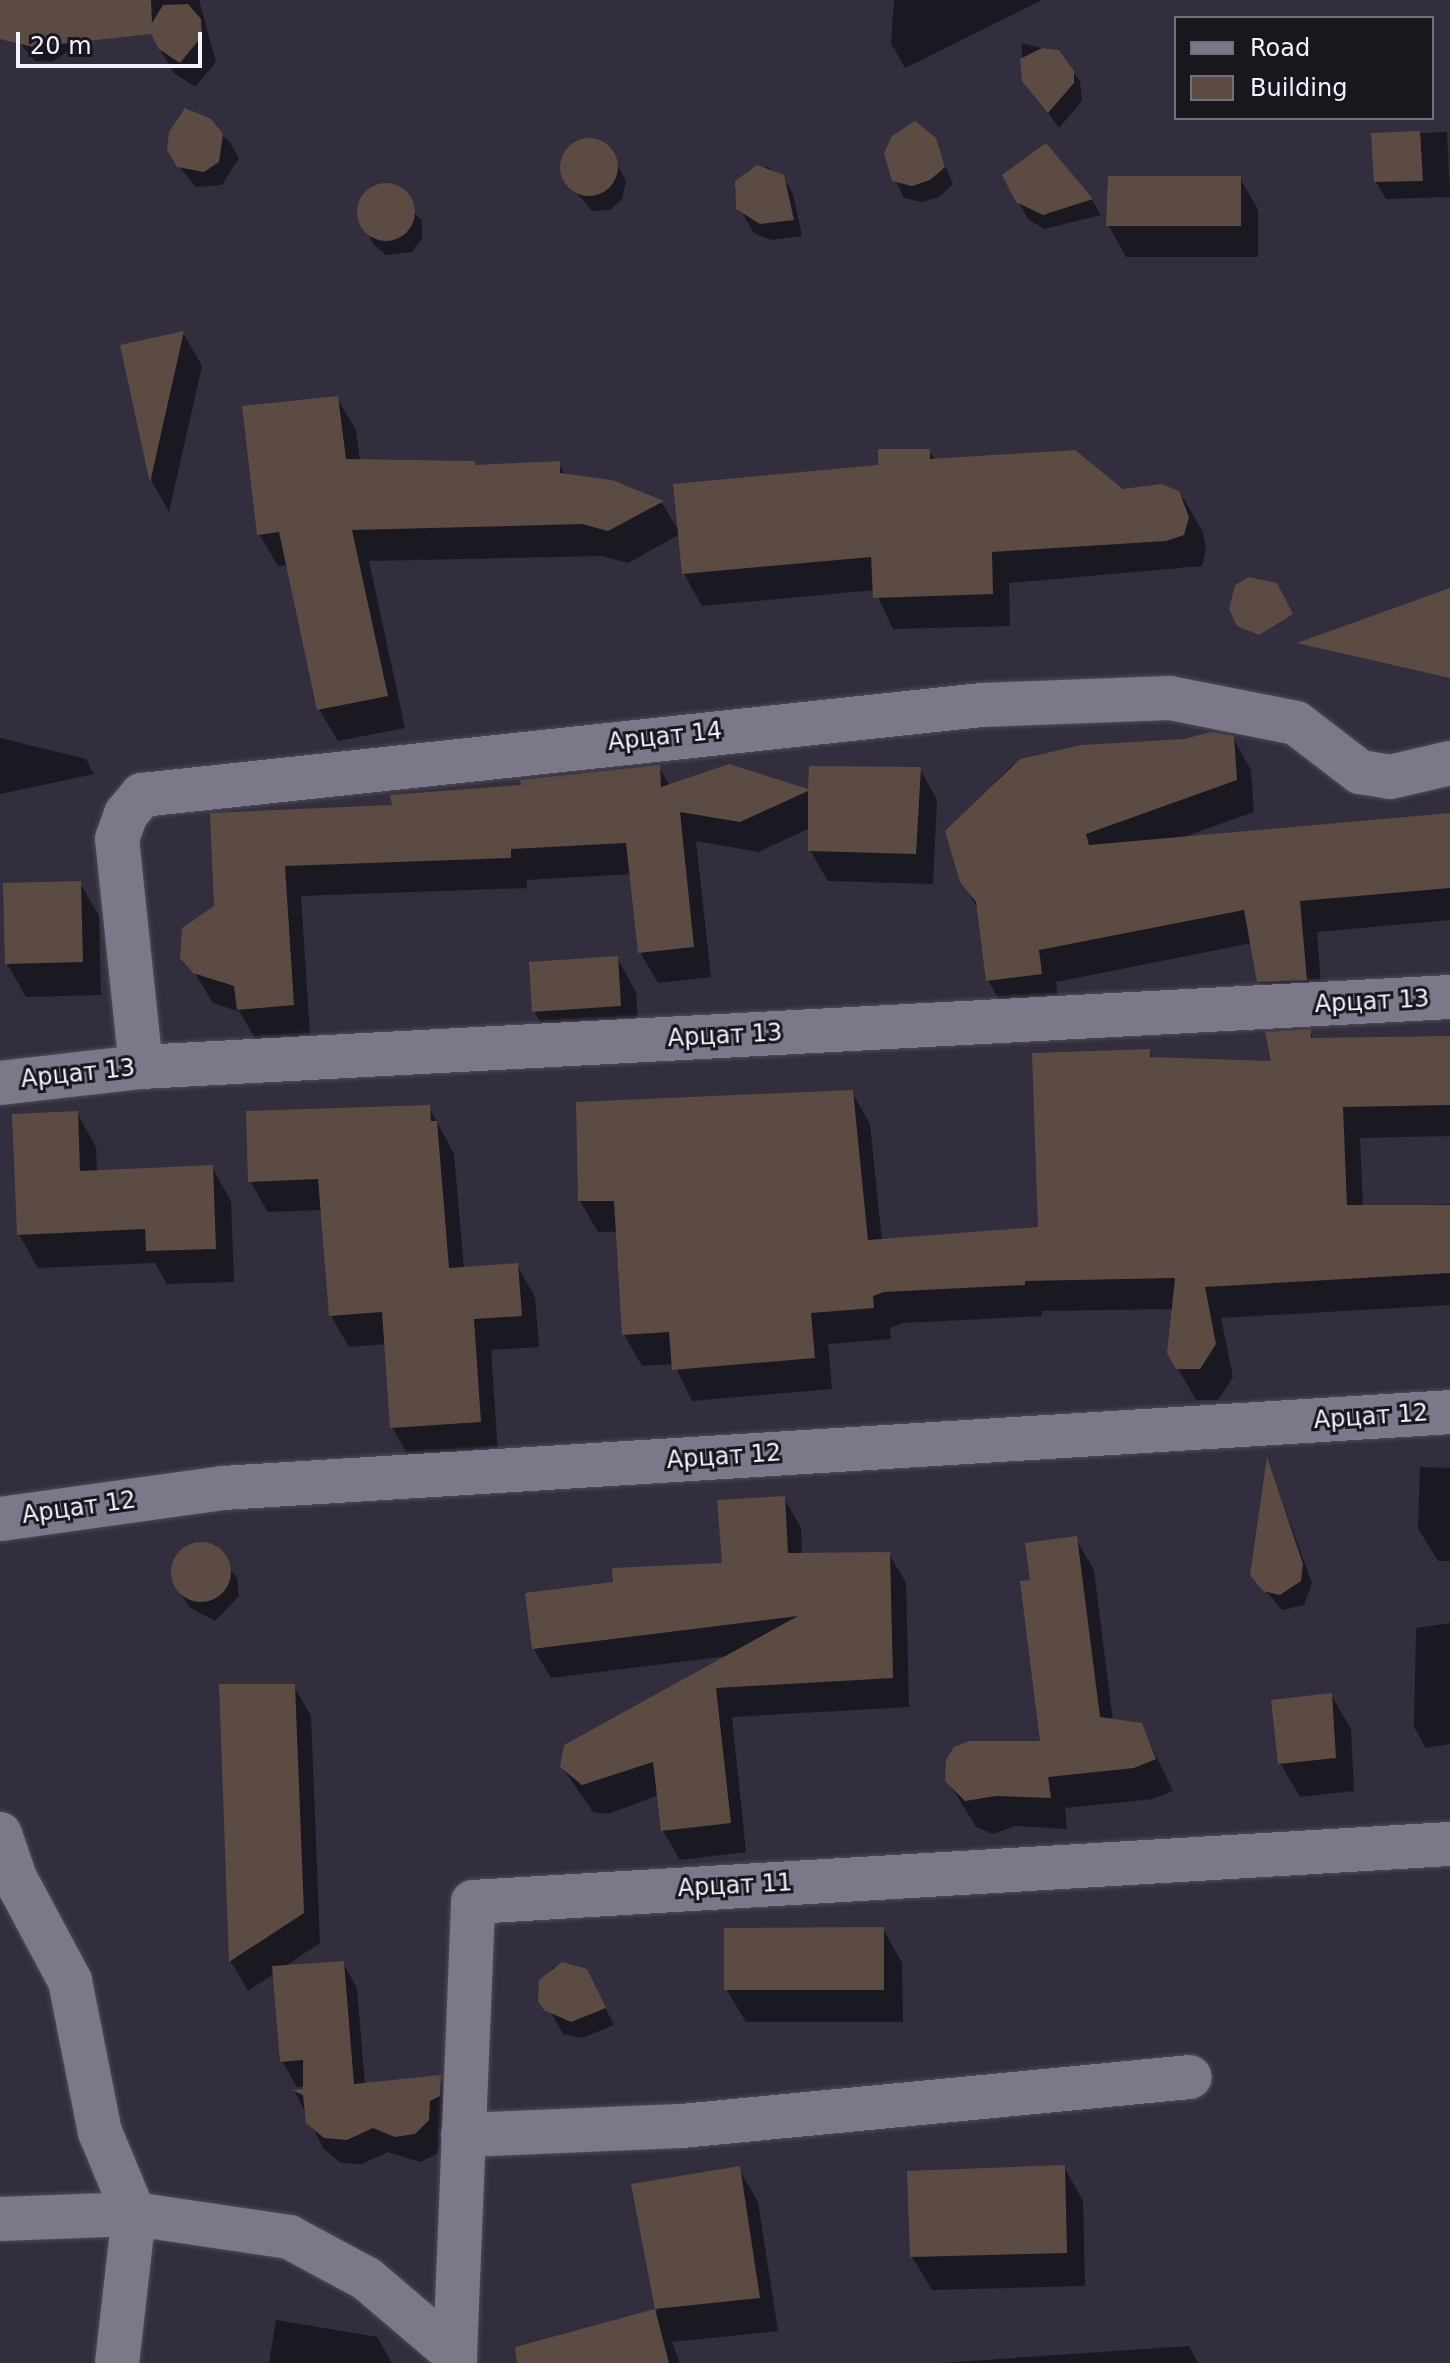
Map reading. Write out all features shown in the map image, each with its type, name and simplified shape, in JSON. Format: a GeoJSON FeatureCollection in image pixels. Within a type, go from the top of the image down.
{"type":"FeatureCollection","features":[{"type":"Feature","properties":{"kind":"street","name":"Арцат 14"},"geometry":{"type":"LineString","coordinates":[[141,1067],[117,839],[126,814],[142,795],[981,705],[1170,698],[1296,723],[1360,772],[1390,777],[1450,763]]}},
{"type":"Feature","properties":{"kind":"street","name":"Арцат 13"},"geometry":{"type":"LineString","coordinates":[[0,1083],[141,1067],[1450,997]]}},
{"type":"Feature","properties":{"kind":"street","name":"Арцат 12"},"geometry":{"type":"LineString","coordinates":[[0,1519],[223,1488],[1450,1412]]}},
{"type":"Feature","properties":{"kind":"street"},"geometry":{"type":"LineString","coordinates":[[0,1834],[8,1878],[70,1981],[100,2132],[134,2214],[117,2363]]}},
{"type":"Feature","properties":{"kind":"street","name":"Арцат 11"},"geometry":{"type":"LineString","coordinates":[[455,2358],[473,1902],[1450,1844]]}},
{"type":"Feature","properties":{"kind":"street"},"geometry":{"type":"LineString","coordinates":[[463,2135],[682,2126],[1190,2077]]}},
{"type":"Feature","properties":{"kind":"street"},"geometry":{"type":"LineString","coordinates":[[0,2219],[134,2214],[289,2237],[367,2279],[455,2358]]}},
{"type":"Feature","properties":{"kind":"building"},"geometry":{"type":"Polygon","coordinates":[[[0,0],[151,0],[152,23],[163,5],[188,4],[201,19],[202,36],[180,63],[159,49],[151,34],[33,47],[0,39],[0,0]]]}},
{"type":"Feature","properties":{"kind":"building"},"geometry":{"type":"Polygon","coordinates":[[[1042,48],[1059,50],[1074,71],[1074,83],[1048,113],[1022,81],[1020,59],[1042,48]]]}},
{"type":"Feature","properties":{"kind":"building"},"geometry":{"type":"Polygon","coordinates":[[[185,108],[211,119],[223,134],[219,162],[204,172],[177,167],[167,150],[169,132],[185,108]]]}},
{"type":"Feature","properties":{"kind":"building"},"geometry":{"type":"Polygon","coordinates":[[[915,121],[936,138],[945,167],[930,180],[912,186],[892,181],[884,153],[892,136],[915,121]]]}},
{"type":"Feature","properties":{"kind":"building"},"geometry":{"type":"Polygon","coordinates":[[[1420,131],[1423,181],[1374,182],[1371,133],[1420,131]]]}},
{"type":"Feature","properties":{"kind":"building"},"geometry":{"type":"Polygon","coordinates":[[[589,138],[600,140],[609,147],[616,156],[616,178],[609,187],[600,194],[589,196],[578,194],[569,187],[562,178],[560,167],[562,156],[569,147],[578,140],[589,138]]]}},
{"type":"Feature","properties":{"kind":"building"},"geometry":{"type":"Polygon","coordinates":[[[1046,143],[1093,199],[1043,215],[1016,202],[1002,175],[1046,143]]]}},
{"type":"Feature","properties":{"kind":"building"},"geometry":{"type":"Polygon","coordinates":[[[757,165],[784,175],[794,220],[760,224],[736,209],[735,181],[757,165]]]}},
{"type":"Feature","properties":{"kind":"building"},"geometry":{"type":"Polygon","coordinates":[[[1108,176],[1241,176],[1241,226],[1106,226],[1108,176]]]}},
{"type":"Feature","properties":{"kind":"building"},"geometry":{"type":"Polygon","coordinates":[[[386,183],[397,185],[406,192],[413,201],[413,223],[406,232],[397,239],[386,241],[375,239],[366,232],[359,223],[357,212],[359,201],[366,192],[375,185],[386,183]]]}},
{"type":"Feature","properties":{"kind":"building"},"geometry":{"type":"Polygon","coordinates":[[[184,331],[150,483],[120,345],[184,331]]]}},
{"type":"Feature","properties":{"kind":"building"},"geometry":{"type":"Polygon","coordinates":[[[338,396],[346,459],[475,461],[475,465],[560,461],[560,473],[612,480],[664,501],[608,531],[582,524],[352,530],[388,696],[317,710],[279,532],[257,535],[242,406],[338,396]]]}},
{"type":"Feature","properties":{"kind":"building"},"geometry":{"type":"Polygon","coordinates":[[[878,449],[930,449],[930,459],[1075,450],[1123,489],[1161,484],[1179,491],[1189,517],[1184,535],[1166,541],[992,552],[993,594],[873,598],[871,557],[682,574],[673,484],[878,465],[878,449]]]}},
{"type":"Feature","properties":{"kind":"building"},"geometry":{"type":"Polygon","coordinates":[[[1249,577],[1277,583],[1293,614],[1259,635],[1237,626],[1229,609],[1235,585],[1249,577]]]}},
{"type":"Feature","properties":{"kind":"building"},"geometry":{"type":"Polygon","coordinates":[[[1450,588],[1450,678],[1297,643],[1450,588]]]}},
{"type":"Feature","properties":{"kind":"building"},"geometry":{"type":"Polygon","coordinates":[[[1211,732],[1234,736],[1237,780],[1086,834],[1089,845],[1450,813],[1450,888],[1300,901],[1307,980],[1257,982],[1244,910],[1039,950],[1042,974],[986,981],[976,902],[960,882],[945,831],[1020,759],[1082,745],[1184,739],[1211,732]]]}},
{"type":"Feature","properties":{"kind":"building"},"geometry":{"type":"Polygon","coordinates":[[[729,764],[808,789],[809,766],[921,767],[916,854],[808,851],[808,791],[740,822],[680,812],[694,947],[638,953],[626,843],[511,849],[511,858],[285,866],[294,1005],[237,1010],[234,986],[193,973],[180,958],[182,928],[214,906],[210,813],[392,805],[390,795],[521,785],[520,780],[660,765],[661,787],[729,764]]]}},
{"type":"Feature","properties":{"kind":"building"},"geometry":{"type":"Polygon","coordinates":[[[81,881],[83,962],[5,964],[3,883],[81,881]]]}},
{"type":"Feature","properties":{"kind":"building"},"geometry":{"type":"Polygon","coordinates":[[[618,956],[621,1006],[532,1012],[529,962],[618,956]]]}},
{"type":"Feature","properties":{"kind":"building"},"geometry":{"type":"Polygon","coordinates":[[[1311,1029],[1311,1038],[1450,1036],[1450,1105],[1343,1107],[1347,1205],[1450,1205],[1450,1273],[1205,1287],[1216,1344],[1200,1369],[1176,1369],[1167,1353],[1175,1278],[1025,1281],[1025,1285],[884,1292],[873,1296],[874,1308],[811,1313],[815,1358],[672,1370],[669,1332],[622,1335],[614,1201],[578,1201],[576,1102],[853,1090],[868,1240],[1038,1227],[1032,1053],[1150,1049],[1150,1057],[1271,1061],[1265,1032],[1311,1029]]]}},
{"type":"Feature","properties":{"kind":"building"},"geometry":{"type":"Polygon","coordinates":[[[430,1105],[431,1121],[437,1121],[449,1268],[518,1263],[522,1316],[474,1319],[481,1422],[390,1428],[382,1312],[329,1316],[318,1179],[248,1182],[246,1111],[430,1105]]]}},
{"type":"Feature","properties":{"kind":"building"},"geometry":{"type":"Polygon","coordinates":[[[78,1111],[80,1171],[213,1165],[216,1249],[146,1251],[145,1229],[17,1235],[12,1114],[78,1111]]]}},
{"type":"Feature","properties":{"kind":"building"},"geometry":{"type":"Polygon","coordinates":[[[1267,1457],[1303,1564],[1301,1581],[1280,1595],[1263,1591],[1250,1575],[1267,1457]]]}},
{"type":"Feature","properties":{"kind":"building"},"geometry":{"type":"Polygon","coordinates":[[[785,1496],[788,1553],[890,1552],[893,1678],[716,1688],[731,1823],[661,1831],[653,1762],[582,1785],[560,1767],[564,1745],[798,1616],[532,1649],[525,1593],[613,1582],[612,1568],[722,1563],[717,1500],[785,1496]]]}},
{"type":"Feature","properties":{"kind":"building"},"geometry":{"type":"Polygon","coordinates":[[[1077,1536],[1100,1717],[1142,1723],[1156,1759],[1134,1768],[1048,1777],[1051,1798],[996,1796],[965,1801],[945,1781],[946,1760],[954,1747],[969,1741],[1040,1741],[1020,1581],[1030,1580],[1025,1543],[1077,1536]]]}},
{"type":"Feature","properties":{"kind":"building"},"geometry":{"type":"Polygon","coordinates":[[[201,1542],[222,1551],[231,1572],[222,1593],[201,1602],[180,1593],[171,1572],[180,1551],[201,1542]]]}},
{"type":"Feature","properties":{"kind":"building"},"geometry":{"type":"Polygon","coordinates":[[[219,1684],[295,1684],[304,1913],[229,1962],[219,1684]]]}},
{"type":"Feature","properties":{"kind":"building"},"geometry":{"type":"Polygon","coordinates":[[[1332,1693],[1336,1758],[1278,1764],[1271,1700],[1332,1693]]]}},
{"type":"Feature","properties":{"kind":"building"},"geometry":{"type":"Polygon","coordinates":[[[884,1927],[884,1990],[724,1990],[724,1928],[884,1927]]]}},
{"type":"Feature","properties":{"kind":"building"},"geometry":{"type":"Polygon","coordinates":[[[344,1961],[354,2084],[441,2075],[440,2096],[430,2101],[429,2120],[415,2134],[395,2137],[373,2128],[347,2140],[324,2138],[306,2123],[303,2095],[292,2090],[303,2089],[303,2060],[280,2062],[272,1966],[344,1961]]]}},
{"type":"Feature","properties":{"kind":"building"},"geometry":{"type":"Polygon","coordinates":[[[562,1962],[587,1969],[606,2008],[571,2022],[544,2010],[538,2001],[539,1980],[562,1962]]]}},
{"type":"Feature","properties":{"kind":"building"},"geometry":{"type":"Polygon","coordinates":[[[1065,2165],[1067,2253],[910,2257],[907,2171],[1065,2165]]]}},
{"type":"Feature","properties":{"kind":"building"},"geometry":{"type":"Polygon","coordinates":[[[740,2166],[760,2298],[655,2309],[631,2184],[740,2166]]]}},
{"type":"Feature","properties":{"kind":"building"},"geometry":{"type":"Polygon","coordinates":[[[655,2309],[669,2363],[517,2363],[515,2347],[655,2309]]]}}]}
